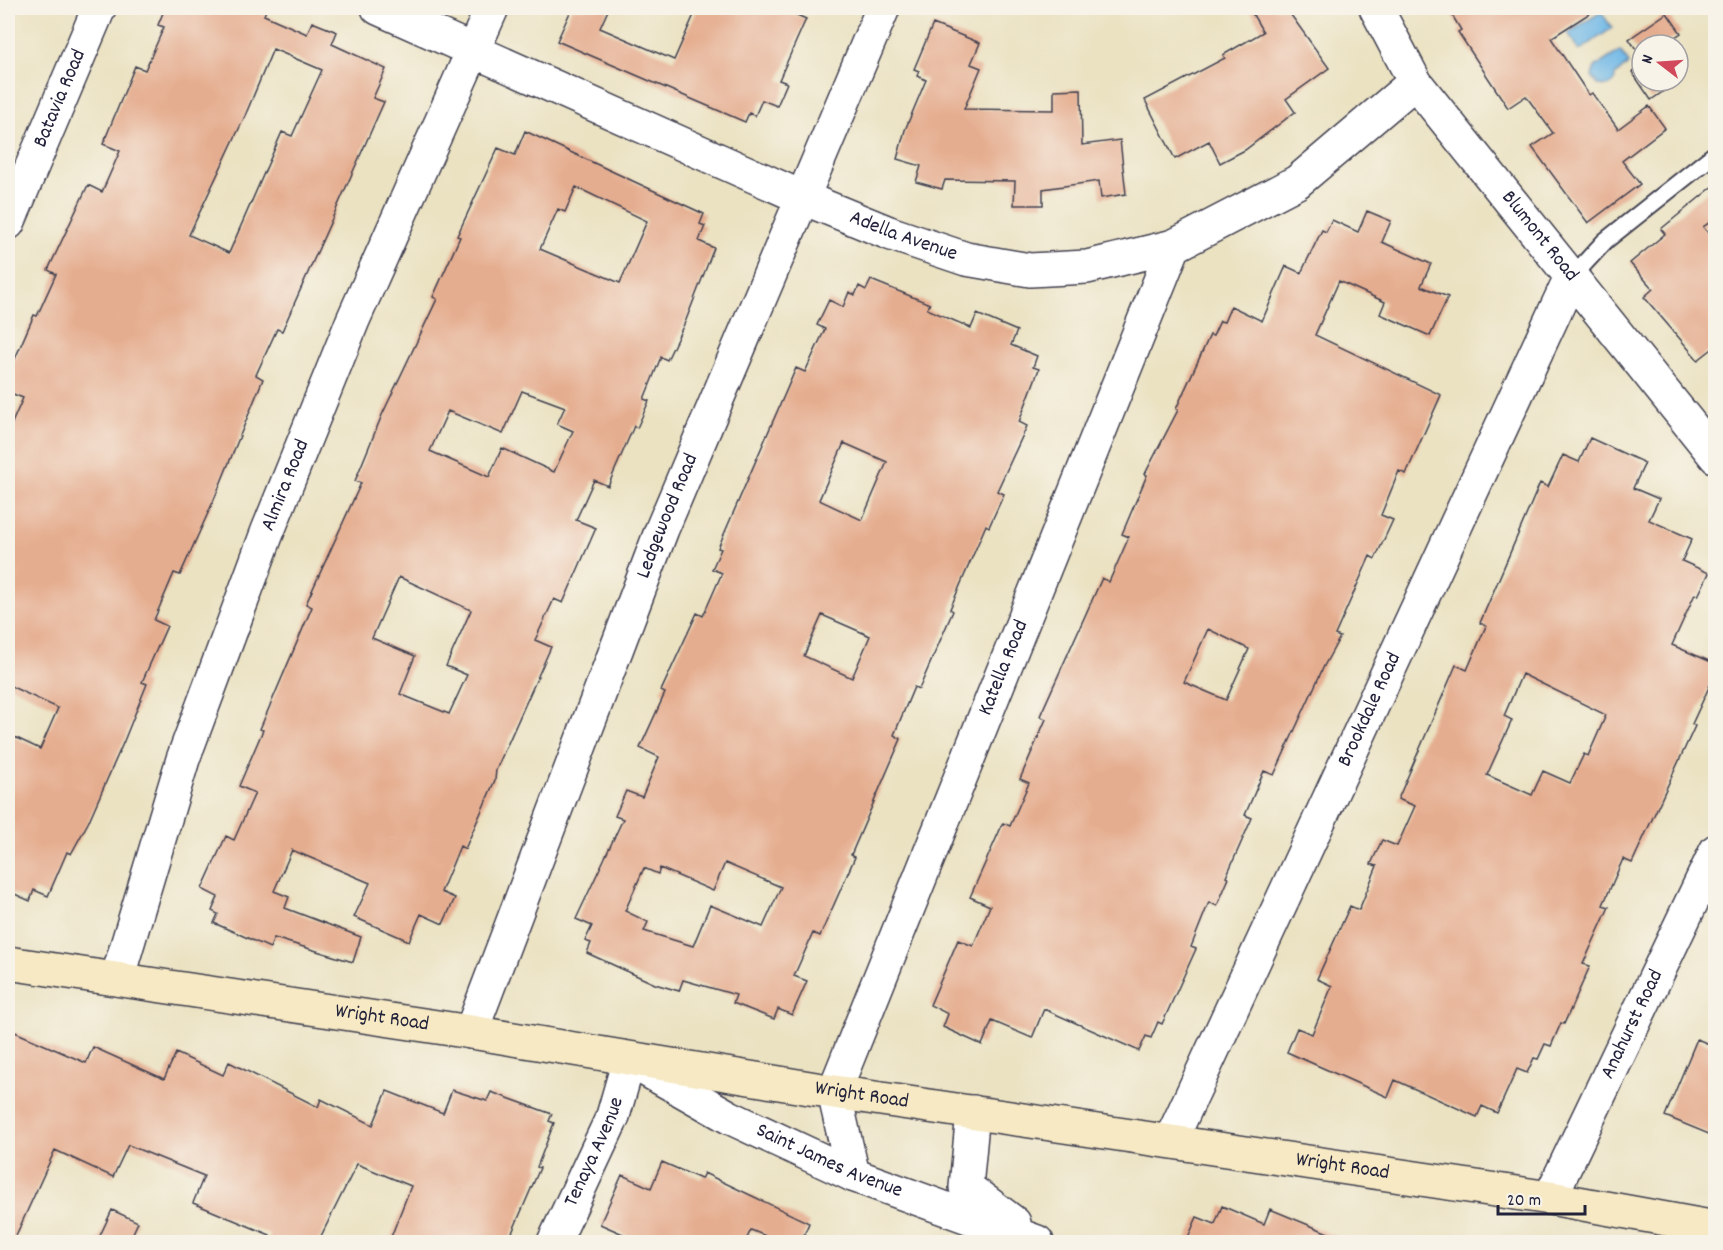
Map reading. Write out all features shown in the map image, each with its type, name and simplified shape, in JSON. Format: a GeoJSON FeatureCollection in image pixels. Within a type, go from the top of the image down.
{"type":"FeatureCollection","features":[{"type":"Feature","properties":{"kind":"street","name":"Batavia Road"},"geometry":{"type":"LineString","coordinates":[[8,224],[99,8]]}},
{"type":"Feature","properties":{"kind":"street","name":"Adella Avenue"},"geometry":{"type":"LineString","coordinates":[[378,8],[889,234],[966,259],[1030,270],[1087,267],[1174,246],[1297,182],[1415,82]]}},
{"type":"Feature","properties":{"kind":"street","name":"Almira Road"},"geometry":{"type":"LineString","coordinates":[[117,979],[183,759],[267,533],[353,321],[492,8]]}},
{"type":"Feature","properties":{"kind":"street","name":"Ledgewood Road"},"geometry":{"type":"LineString","coordinates":[[471,1032],[662,530],[801,197],[883,8]]}},
{"type":"Feature","properties":{"kind":"street","name":"Blumont Road"},"geometry":{"type":"LineString","coordinates":[[1376,8],[1415,82],[1570,279],[1716,457]]}},
{"type":"Feature","properties":{"kind":"street","name":"Katella Road"},"geometry":{"type":"LineString","coordinates":[[834,1092],[1174,246]]}},
{"type":"Feature","properties":{"kind":"street","name":"Brookdale Road"},"geometry":{"type":"LineString","coordinates":[[1171,1140],[1570,279]]}},
{"type":"Feature","properties":{"kind":"street","name":"Anahurst Road"},"geometry":{"type":"LineString","coordinates":[[1550,1198],[1716,851]]}},
{"type":"Feature","properties":{"kind":"street","name":"Wright Road"},"geometry":{"type":"LineString","coordinates":[[8,963],[471,1032],[629,1060],[834,1092],[1171,1140],[1550,1198],[1716,1228]]}},
{"type":"Feature","properties":{"kind":"street","name":"Saint James Avenue"},"geometry":{"type":"LineString","coordinates":[[629,1060],[729,1117],[853,1175],[1038,1242]]}},
{"type":"Feature","properties":{"kind":"street","name":"Tenaya Avenue"},"geometry":{"type":"LineString","coordinates":[[554,1242],[613,1116],[629,1060]]}},
{"type":"Feature","properties":{"kind":"street"},"geometry":{"type":"LineString","coordinates":[[834,1092],[853,1175]]}},
{"type":"Feature","properties":{"kind":"street"},"geometry":{"type":"LineString","coordinates":[[973,1112],[966,1187],[1038,1242]]}},
{"type":"Feature","properties":{"kind":"lane"},"geometry":{"type":"LineString","coordinates":[[1570,279],[1605,241],[1716,153]]}},
{"type":"Feature","properties":{"kind":"water"},"geometry":{"type":"Polygon","coordinates":[[[1601,12],[1612,28],[1579,51],[1568,33],[1601,12]]]}},
{"type":"Feature","properties":{"kind":"water"},"geometry":{"type":"Polygon","coordinates":[[[1620,51],[1629,63],[1615,76],[1614,82],[1608,86],[1598,85],[1592,76],[1595,67],[1620,51]]]}},
{"type":"Feature","properties":{"kind":"building"},"geometry":{"type":"Polygon","coordinates":[[[165,8],[267,8],[264,15],[307,34],[312,22],[337,32],[332,44],[386,69],[373,98],[384,102],[282,331],[277,329],[256,375],[263,379],[213,502],[180,575],[174,573],[154,620],[167,626],[142,682],[147,684],[88,823],[71,854],[67,852],[48,896],[34,890],[30,901],[8,891],[8,734],[40,749],[58,708],[8,685],[8,432],[23,398],[8,392],[8,375],[34,315],[37,316],[56,274],[48,270],[88,185],[102,192],[120,151],[103,144],[135,66],[145,70],[164,27],[158,25],[165,8]],[[273,49],[245,116],[189,235],[229,253],[282,132],[292,136],[322,70],[273,49]]]}},
{"type":"Feature","properties":{"kind":"building"},"geometry":{"type":"Polygon","coordinates":[[[572,8],[609,8],[600,28],[674,60],[697,8],[781,8],[806,19],[779,80],[787,83],[777,106],[762,100],[755,116],[749,113],[745,122],[557,41],[572,8]]]}},
{"type":"Feature","properties":{"kind":"building"},"geometry":{"type":"Polygon","coordinates":[[[1249,8],[1286,8],[1329,68],[1286,99],[1295,112],[1245,150],[1220,163],[1209,141],[1175,159],[1145,100],[1225,58],[1223,55],[1263,32],[1249,8]]]}},
{"type":"Feature","properties":{"kind":"building"},"geometry":{"type":"Polygon","coordinates":[[[1465,8],[1598,8],[1551,38],[1589,95],[1592,93],[1618,129],[1649,106],[1665,128],[1622,161],[1640,184],[1588,223],[1532,147],[1553,133],[1526,96],[1508,108],[1458,32],[1461,30],[1452,15],[1465,8]]]}},
{"type":"Feature","properties":{"kind":"building"},"geometry":{"type":"Polygon","coordinates":[[[1667,13],[1681,33],[1638,33],[1667,13]]]}},
{"type":"Feature","properties":{"kind":"building"},"geometry":{"type":"Polygon","coordinates":[[[933,24],[980,43],[971,64],[981,68],[964,109],[1054,110],[1054,90],[1081,89],[1082,145],[1120,140],[1126,194],[1101,198],[1099,181],[1043,189],[1043,205],[1014,205],[1015,181],[945,180],[942,189],[916,182],[921,166],[897,159],[905,130],[926,80],[917,76],[919,71],[914,69],[933,24]]]}},
{"type":"Feature","properties":{"kind":"building"},"geometry":{"type":"Polygon","coordinates":[[[1646,93],[1661,93],[1651,100],[1646,93]]]}},
{"type":"Feature","properties":{"kind":"building"},"geometry":{"type":"Polygon","coordinates":[[[525,131],[704,214],[700,224],[705,226],[699,241],[714,248],[686,320],[667,360],[661,357],[644,399],[649,401],[637,428],[634,426],[608,486],[594,480],[576,520],[596,528],[563,603],[554,599],[535,640],[551,647],[496,770],[495,780],[465,849],[460,846],[441,892],[455,898],[443,924],[421,914],[409,941],[354,917],[370,883],[292,850],[274,891],[289,897],[285,908],[361,937],[353,962],[274,938],[270,948],[214,923],[218,914],[212,911],[218,897],[202,889],[226,836],[234,840],[255,793],[239,786],[263,730],[260,729],[312,607],[306,604],[361,483],[355,481],[382,415],[437,299],[433,297],[460,237],[457,236],[498,148],[515,155],[525,131]],[[576,187],[565,212],[558,209],[540,249],[620,283],[647,221],[576,187]],[[522,391],[503,434],[448,411],[430,451],[489,477],[502,448],[554,472],[573,431],[557,424],[565,407],[522,391]],[[399,577],[372,638],[415,656],[400,694],[449,714],[467,675],[446,666],[471,610],[399,577]]]}},
{"type":"Feature","properties":{"kind":"building"},"geometry":{"type":"Polygon","coordinates":[[[1716,184],[1716,218],[1703,227],[1716,242],[1716,346],[1698,360],[1644,297],[1653,289],[1630,263],[1665,234],[1661,229],[1716,184]]]}},
{"type":"Feature","properties":{"kind":"building"},"geometry":{"type":"Polygon","coordinates":[[[1367,211],[1391,221],[1382,242],[1431,264],[1421,286],[1448,297],[1430,336],[1380,314],[1385,302],[1339,281],[1315,335],[1441,395],[1406,474],[1399,471],[1381,515],[1393,520],[1375,559],[1370,556],[1335,635],[1340,637],[1324,666],[1274,775],[1264,771],[1245,815],[1252,818],[1226,877],[1229,878],[1217,906],[1209,902],[1191,947],[1196,949],[1162,1024],[1158,1022],[1151,1038],[1146,1036],[1139,1051],[1044,1009],[1032,1038],[992,1021],[982,1045],[943,1027],[948,1014],[930,1005],[958,940],[973,946],[990,906],[970,897],[1003,823],[1010,826],[1029,783],[1020,779],[1046,719],[1040,716],[1102,578],[1109,582],[1129,537],[1122,534],[1147,475],[1145,474],[1178,410],[1176,409],[1210,335],[1213,336],[1220,321],[1224,322],[1231,306],[1262,321],[1286,266],[1301,273],[1322,230],[1326,232],[1332,220],[1358,232],[1367,211]],[[1208,629],[1184,682],[1226,700],[1249,649],[1208,629]]]}},
{"type":"Feature","properties":{"kind":"building"},"geometry":{"type":"Polygon","coordinates":[[[871,280],[930,304],[927,309],[971,328],[977,314],[1017,331],[1011,345],[1037,356],[1033,367],[1039,369],[1019,422],[1027,426],[997,491],[1004,494],[989,527],[986,525],[950,609],[953,611],[919,689],[914,687],[894,735],[901,739],[851,855],[855,857],[820,936],[813,933],[794,976],[807,981],[792,1015],[778,1009],[774,1019],[733,1003],[736,995],[683,980],[679,991],[655,984],[587,953],[591,943],[585,941],[592,926],[576,919],[623,819],[615,816],[626,791],[642,797],[659,757],[640,748],[665,693],[661,691],[697,613],[703,616],[722,573],[712,569],[721,549],[718,548],[796,368],[805,372],[825,329],[817,325],[829,300],[843,307],[849,292],[855,295],[859,286],[866,290],[871,280]],[[844,443],[819,500],[862,520],[887,462],[844,443]],[[822,615],[804,656],[852,678],[870,636],[822,615]],[[725,863],[713,891],[660,868],[658,874],[644,868],[625,911],[648,922],[644,931],[693,946],[710,905],[763,927],[781,887],[725,863]]]}},
{"type":"Feature","properties":{"kind":"building"},"geometry":{"type":"Polygon","coordinates":[[[1590,438],[1645,463],[1633,488],[1659,499],[1649,520],[1692,539],[1682,561],[1709,573],[1698,596],[1695,594],[1672,645],[1716,664],[1716,672],[1692,724],[1695,726],[1632,863],[1623,859],[1603,905],[1609,907],[1583,964],[1590,966],[1564,1024],[1561,1023],[1551,1046],[1545,1044],[1538,1059],[1534,1058],[1527,1073],[1517,1069],[1497,1113],[1482,1106],[1477,1117],[1395,1080],[1388,1097],[1287,1052],[1297,1028],[1312,1034],[1332,986],[1317,979],[1350,906],[1359,910],[1377,866],[1371,864],[1382,840],[1397,846],[1415,806],[1398,799],[1456,665],[1467,670],[1486,626],[1480,623],[1540,483],[1548,487],[1563,455],[1579,462],[1590,438]],[[1522,674],[1504,716],[1512,720],[1487,775],[1532,795],[1543,771],[1570,783],[1584,754],[1588,756],[1606,715],[1522,674]]]}},
{"type":"Feature","properties":{"kind":"building"},"geometry":{"type":"Polygon","coordinates":[[[8,1029],[86,1063],[93,1047],[164,1079],[176,1053],[223,1075],[229,1062],[318,1107],[321,1099],[373,1125],[387,1091],[443,1113],[452,1090],[487,1101],[491,1092],[552,1114],[549,1121],[554,1123],[537,1167],[540,1168],[508,1242],[389,1242],[411,1186],[357,1164],[318,1242],[267,1242],[270,1235],[193,1203],[204,1176],[128,1145],[113,1177],[55,1150],[13,1242],[8,1242],[8,1029]]]}},
{"type":"Feature","properties":{"kind":"building"},"geometry":{"type":"Polygon","coordinates":[[[1697,1039],[1716,1047],[1716,1137],[1665,1116],[1697,1039]]]}},
{"type":"Feature","properties":{"kind":"building"},"geometry":{"type":"Polygon","coordinates":[[[662,1162],[701,1179],[704,1173],[809,1223],[801,1242],[780,1242],[751,1230],[745,1242],[641,1242],[600,1224],[622,1175],[651,1188],[662,1162]]]}},
{"type":"Feature","properties":{"kind":"building"},"geometry":{"type":"Polygon","coordinates":[[[1222,1206],[1264,1224],[1270,1209],[1350,1242],[1186,1242],[1197,1217],[1215,1224],[1222,1206]]]}},
{"type":"Feature","properties":{"kind":"building"},"geometry":{"type":"Polygon","coordinates":[[[112,1210],[138,1222],[129,1242],[97,1242],[112,1210]]]}}]}
